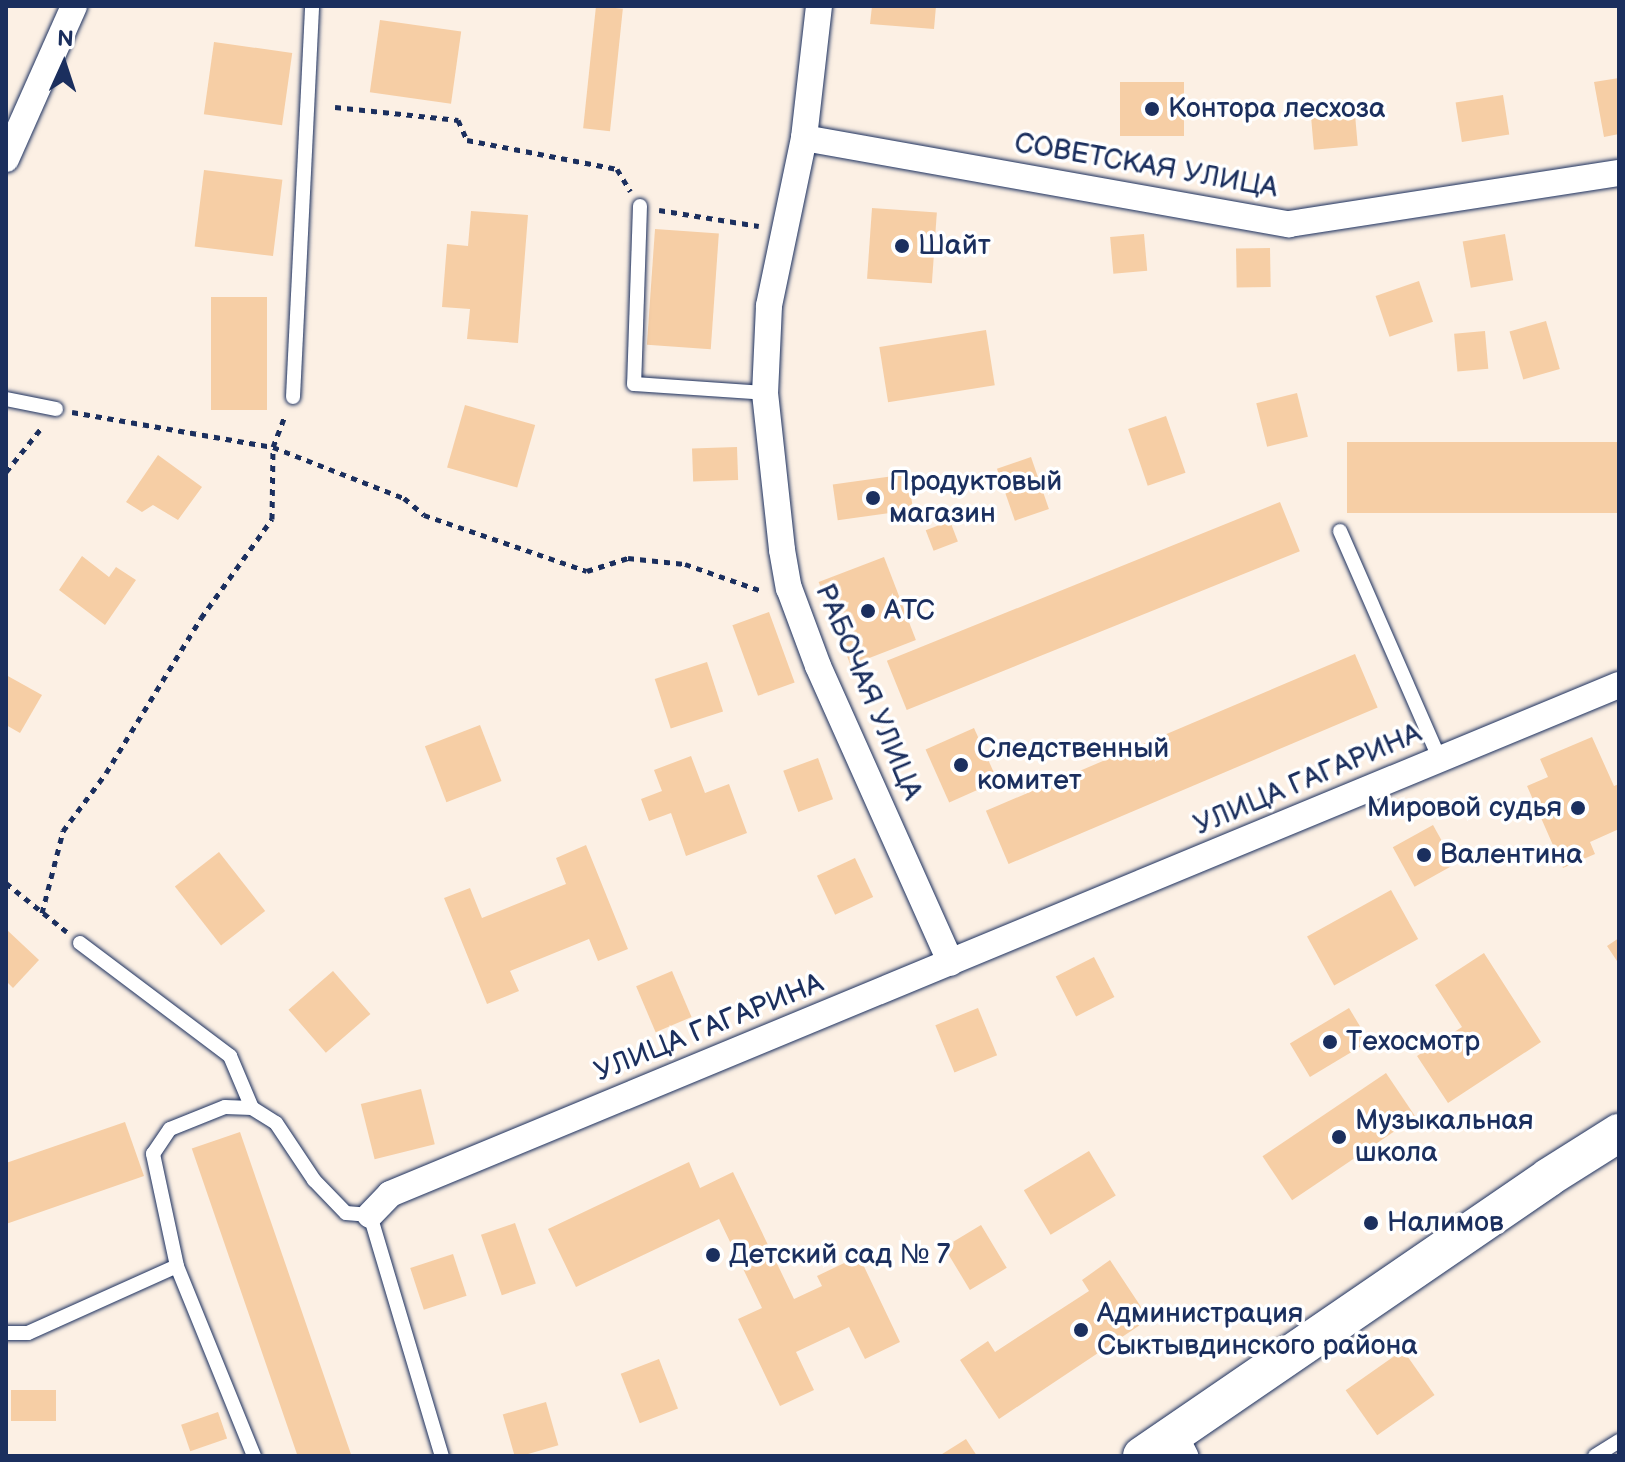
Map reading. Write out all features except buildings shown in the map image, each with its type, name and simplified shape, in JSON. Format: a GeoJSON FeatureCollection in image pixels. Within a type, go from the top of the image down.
{"type":"FeatureCollection","features":[{"type":"Feature","properties":{"kind":"main road"},"geometry":{"type":"LineString","coordinates":[[1142,1456],[1180,1445],[1536,1186],[1619,1133]]}},
{"type":"Feature","properties":{"kind":"street"},"geometry":{"type":"LineString","coordinates":[[6,159],[74,6]]}},
{"type":"Feature","properties":{"kind":"street","name":"РАБОЧАЯ УЛИЦА"},"geometry":{"type":"LineString","coordinates":[[819,6],[804,138],[769,306],[765,393],[789,588],[818,666],[951,963]]}},
{"type":"Feature","properties":{"kind":"street","name":"СОВЕТСКАЯ УЛИЦА"},"geometry":{"type":"LineString","coordinates":[[804,138],[1289,224],[1619,173]]}},
{"type":"Feature","properties":{"kind":"street","name":"УЛИЦА ГАГАРИНА"},"geometry":{"type":"LineString","coordinates":[[370,1215],[390,1194],[1619,685]]}},
{"type":"Feature","properties":{"kind":"lane"},"geometry":{"type":"LineString","coordinates":[[293,397],[312,6]]}},
{"type":"Feature","properties":{"kind":"lane"},"geometry":{"type":"LineString","coordinates":[[640,206],[634,384],[765,393]]}},
{"type":"Feature","properties":{"kind":"lane"},"geometry":{"type":"LineString","coordinates":[[6,399],[56,409]]}},
{"type":"Feature","properties":{"kind":"lane"},"geometry":{"type":"LineString","coordinates":[[1340,531],[1440,760]]}},
{"type":"Feature","properties":{"kind":"lane"},"geometry":{"type":"LineString","coordinates":[[80,943],[230,1056],[252,1108]]}},
{"type":"Feature","properties":{"kind":"lane"},"geometry":{"type":"LineString","coordinates":[[254,1456],[177,1266],[153,1154],[170,1129],[225,1107],[252,1108],[276,1123],[314,1180],[346,1213],[370,1215],[442,1456]]}},
{"type":"Feature","properties":{"kind":"lane"},"geometry":{"type":"LineString","coordinates":[[6,1333],[28,1333],[177,1266]]}},
{"type":"Feature","properties":{"kind":"lane"},"geometry":{"type":"LineString","coordinates":[[1595,1456],[1619,1441]]}},
{"type":"Feature","properties":{"kind":"path"},"geometry":{"type":"LineString","coordinates":[[335,107],[458,120],[467,140],[617,169],[640,206],[783,230]]}},
{"type":"Feature","properties":{"kind":"path"},"geometry":{"type":"LineString","coordinates":[[42,913],[63,831],[106,773],[201,618],[272,519],[273,447],[293,397]]}},
{"type":"Feature","properties":{"kind":"path"},"geometry":{"type":"LineString","coordinates":[[6,472],[56,409],[273,447],[404,498],[424,515],[587,571],[628,558],[685,564],[761,591],[789,588]]}},
{"type":"Feature","properties":{"kind":"path"},"geometry":{"type":"LineString","coordinates":[[6,883],[80,943]]}},
{"type":"Feature","properties":{"kind":"place","name":"Контора лесхоза"},"geometry":{"type":"Point","coordinates":[1152,109]}},
{"type":"Feature","properties":{"kind":"place","name":"Шайт"},"geometry":{"type":"Point","coordinates":[902,246]}},
{"type":"Feature","properties":{"kind":"place","name":"Продуктовый магазин"},"geometry":{"type":"Point","coordinates":[873,498]}},
{"type":"Feature","properties":{"kind":"place","name":"АТС"},"geometry":{"type":"Point","coordinates":[868,611]}},
{"type":"Feature","properties":{"kind":"place","name":"Следственный комитет"},"geometry":{"type":"Point","coordinates":[961,765]}},
{"type":"Feature","properties":{"kind":"place","name":"Мировой судья"},"geometry":{"type":"Point","coordinates":[1578,808]}},
{"type":"Feature","properties":{"kind":"place","name":"Валентина"},"geometry":{"type":"Point","coordinates":[1424,855]}},
{"type":"Feature","properties":{"kind":"place","name":"Техосмотр"},"geometry":{"type":"Point","coordinates":[1330,1042]}},
{"type":"Feature","properties":{"kind":"place","name":"Музыкальная школа"},"geometry":{"type":"Point","coordinates":[1339,1137]}},
{"type":"Feature","properties":{"kind":"place","name":"Налимов"},"geometry":{"type":"Point","coordinates":[1371,1223]}},
{"type":"Feature","properties":{"kind":"place","name":"Детский сад № 7"},"geometry":{"type":"Point","coordinates":[713,1255]}},
{"type":"Feature","properties":{"kind":"place","name":"Администрация Сыктывдинского района"},"geometry":{"type":"Point","coordinates":[1081,1330]}}]}
